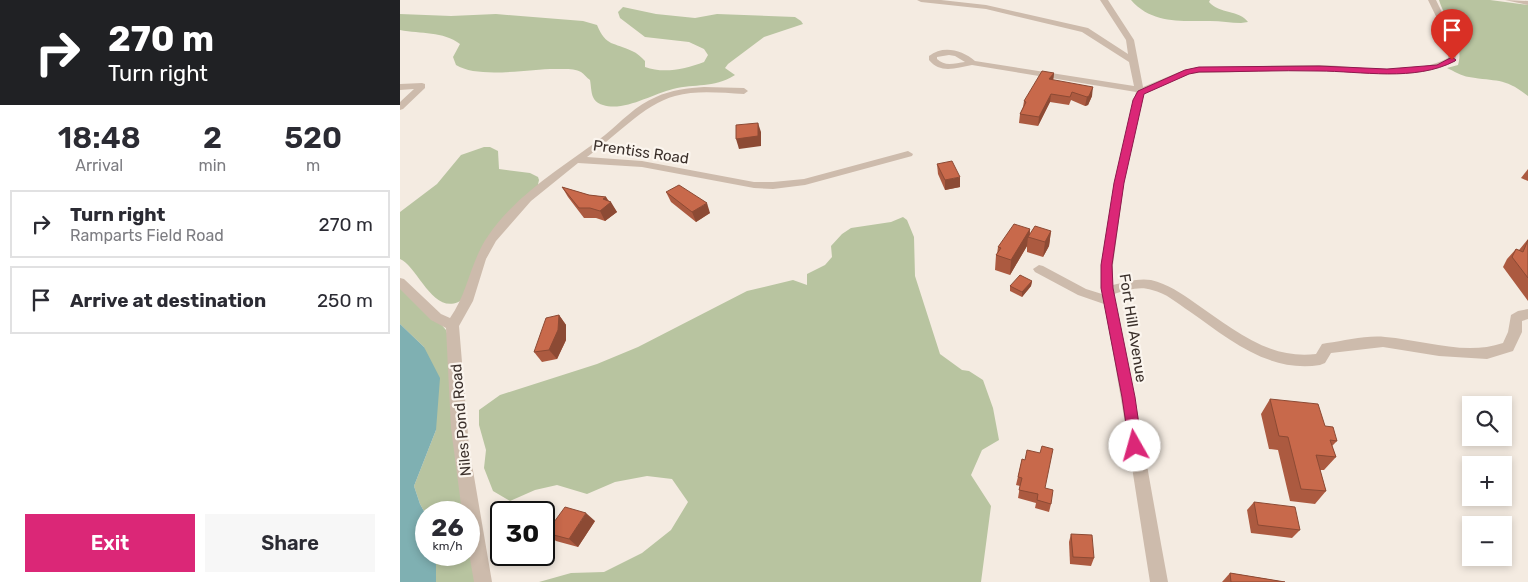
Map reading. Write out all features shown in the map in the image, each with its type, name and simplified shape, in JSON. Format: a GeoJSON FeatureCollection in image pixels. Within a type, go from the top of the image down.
{"type":"FeatureCollection","features":[{"type":"Feature","properties":{"kind":"street"},"geometry":{"type":"LineString","coordinates":[[921,0],[986,7],[1085,30],[1133,60]]}},
{"type":"Feature","properties":{"kind":"street","name":"Fort Hill Avenue"},"geometry":{"type":"LineString","coordinates":[[1104,0],[1130,40],[1140,91],[1118,191],[1107,265],[1109,296],[1129,397],[1135,446],[1158,582]]}},
{"type":"Feature","properties":{"kind":"street"},"geometry":{"type":"LineString","coordinates":[[972,63],[1140,91],[1187,72],[1215,68],[1319,68],[1387,72],[1438,67],[1452,60],[1454,45],[1432,0]]}},
{"type":"Feature","properties":{"kind":"street"},"geometry":{"type":"LineString","coordinates":[[1509,0],[1528,3]]}},
{"type":"Feature","properties":{"kind":"street"},"geometry":{"type":"LineString","coordinates":[[400,87],[422,86],[400,107]]}},
{"type":"Feature","properties":{"kind":"street"},"geometry":{"type":"LineString","coordinates":[[575,160],[613,133],[624,122],[667,95],[694,91],[744,91]]}},
{"type":"Feature","properties":{"kind":"street","name":"Prentiss Road"},"geometry":{"type":"LineString","coordinates":[[452,325],[463,310],[481,258],[494,236],[505,222],[536,192],[575,160],[596,159],[627,162],[754,185],[789,186],[908,154]]}},
{"type":"Feature","properties":{"kind":"street"},"geometry":{"type":"LineString","coordinates":[[1040,269],[1082,292],[1109,296],[1130,285],[1146,284],[1162,288],[1226,330],[1260,350],[1282,359],[1305,361],[1320,359],[1327,348],[1383,342],[1439,351],[1487,354],[1508,348],[1515,332],[1516,319],[1523,314],[1528,314]]}},
{"type":"Feature","properties":{"kind":"street"},"geometry":{"type":"LineString","coordinates":[[400,282],[436,317],[452,325]]}},
{"type":"Feature","properties":{"kind":"street","name":"Niles Pond Road"},"geometry":{"type":"LineString","coordinates":[[452,325],[461,444],[470,513],[483,582]]}},
{"type":"Feature","properties":{"kind":"green space"},"geometry":{"type":"Polygon","coordinates":[[[1131,0],[1210,0],[1209,2],[1213,6],[1240,16],[1248,22],[1168,20],[1148,13],[1131,0]]]}},
{"type":"Feature","properties":{"kind":"green space"},"geometry":{"type":"Polygon","coordinates":[[[1439,0],[1490,0],[1528,5],[1528,96],[1506,83],[1460,75],[1447,68],[1458,65],[1459,48],[1439,0]]]}},
{"type":"Feature","properties":{"kind":"green space"},"geometry":{"type":"Polygon","coordinates":[[[623,7],[656,14],[695,18],[717,14],[795,17],[803,24],[764,37],[728,64],[725,68],[735,75],[727,79],[711,84],[681,87],[629,104],[611,107],[596,101],[592,95],[590,80],[578,71],[555,69],[477,72],[456,65],[453,57],[460,44],[453,40],[439,35],[400,30],[400,14],[451,16],[496,14],[583,21],[597,25],[607,41],[637,54],[645,61],[645,67],[674,70],[704,62],[708,55],[704,49],[689,42],[645,37],[620,18],[618,12],[623,7]]]}},
{"type":"Feature","properties":{"kind":"green space"},"geometry":{"type":"Polygon","coordinates":[[[484,147],[490,147],[498,151],[499,169],[530,173],[538,177],[537,189],[510,211],[466,297],[455,303],[445,303],[428,291],[407,264],[400,259],[400,212],[437,184],[461,155],[484,147]]]}},
{"type":"Feature","properties":{"kind":"green space"},"geometry":{"type":"Polygon","coordinates":[[[903,217],[907,220],[914,237],[915,276],[940,354],[962,370],[969,371],[983,380],[993,408],[999,440],[982,450],[971,475],[991,506],[981,582],[539,582],[571,573],[604,572],[642,553],[671,530],[688,502],[672,479],[647,476],[615,482],[587,494],[557,485],[535,490],[510,501],[493,491],[484,468],[486,450],[479,425],[479,410],[500,395],[597,364],[638,347],[747,291],[793,280],[807,285],[807,274],[825,265],[832,257],[831,246],[842,234],[851,228],[891,222],[903,217]]]}},
{"type":"Feature","properties":{"kind":"green space"},"geometry":{"type":"Polygon","coordinates":[[[400,284],[446,330],[453,352],[456,438],[467,501],[419,501],[414,486],[436,430],[424,347],[400,324],[400,284]]]}},
{"type":"Feature","properties":{"kind":"green space"},"geometry":{"type":"Polygon","coordinates":[[[436,566],[479,566],[482,582],[436,582],[436,566]]]}},
{"type":"Feature","properties":{"kind":"water"},"geometry":{"type":"Polygon","coordinates":[[[400,324],[424,347],[440,378],[436,430],[414,486],[419,501],[415,501],[415,566],[436,566],[436,582],[400,582],[400,324]]]}},
{"type":"Feature","properties":{"kind":"building"},"geometry":{"type":"Polygon","coordinates":[[[1042,71],[1054,73],[1049,79],[1093,87],[1087,97],[1072,92],[1070,97],[1051,94],[1039,117],[1020,114],[1026,102],[1024,101],[1042,71]]]}},
{"type":"Feature","properties":{"kind":"building"},"geometry":{"type":"Polygon","coordinates":[[[758,123],[758,136],[736,139],[736,125],[758,123]]]}},
{"type":"Feature","properties":{"kind":"building"},"geometry":{"type":"Polygon","coordinates":[[[952,161],[960,177],[945,180],[937,164],[952,161]]]}},
{"type":"Feature","properties":{"kind":"building"},"geometry":{"type":"Polygon","coordinates":[[[679,185],[707,203],[692,212],[666,192],[679,185]]]}},
{"type":"Feature","properties":{"kind":"building"},"geometry":{"type":"Polygon","coordinates":[[[562,187],[589,195],[606,197],[603,199],[611,202],[600,211],[590,208],[579,208],[562,187]]]}},
{"type":"Feature","properties":{"kind":"building"},"geometry":{"type":"Polygon","coordinates":[[[1014,224],[1030,229],[1011,260],[996,255],[1001,248],[998,247],[1014,224]]]}},
{"type":"Feature","properties":{"kind":"building"},"geometry":{"type":"Polygon","coordinates":[[[1035,226],[1051,231],[1045,242],[1028,237],[1035,226]]]}},
{"type":"Feature","properties":{"kind":"building"},"geometry":{"type":"Polygon","coordinates":[[[1528,240],[1528,278],[1512,257],[1516,249],[1523,252],[1528,240]]]}},
{"type":"Feature","properties":{"kind":"building"},"geometry":{"type":"Polygon","coordinates":[[[1020,275],[1032,281],[1022,292],[1010,286],[1020,275]]]}},
{"type":"Feature","properties":{"kind":"building"},"geometry":{"type":"Polygon","coordinates":[[[559,315],[558,330],[549,350],[534,352],[546,318],[559,315]]]}},
{"type":"Feature","properties":{"kind":"building"},"geometry":{"type":"Polygon","coordinates":[[[1270,399],[1318,404],[1325,426],[1333,427],[1337,441],[1330,440],[1336,457],[1316,455],[1326,491],[1301,489],[1288,437],[1279,436],[1270,399]]]}},
{"type":"Feature","properties":{"kind":"building"},"geometry":{"type":"Polygon","coordinates":[[[1042,446],[1053,449],[1045,488],[1053,490],[1051,504],[1037,500],[1038,494],[1019,490],[1022,478],[1018,477],[1022,459],[1025,460],[1027,450],[1040,453],[1042,446]]]}},
{"type":"Feature","properties":{"kind":"building"},"geometry":{"type":"Polygon","coordinates":[[[1254,502],[1295,507],[1300,530],[1258,525],[1254,502]]]}},
{"type":"Feature","properties":{"kind":"building"},"geometry":{"type":"Polygon","coordinates":[[[565,507],[586,513],[569,539],[555,535],[555,521],[565,507]]]}},
{"type":"Feature","properties":{"kind":"building"},"geometry":{"type":"Polygon","coordinates":[[[1071,534],[1092,535],[1094,558],[1073,557],[1071,534]]]}},
{"type":"Feature","properties":{"kind":"building"},"geometry":{"type":"Polygon","coordinates":[[[1230,573],[1285,582],[1231,582],[1230,573]]]}},
{"type":"Feature","properties":{"kind":"route"},"geometry":{"type":"LineString","coordinates":[[1135,446],[1129,397],[1107,288],[1107,265],[1119,183],[1140,92],[1158,86],[1187,72],[1215,68],[1319,68],[1387,72],[1438,67],[1452,60]]}}]}
